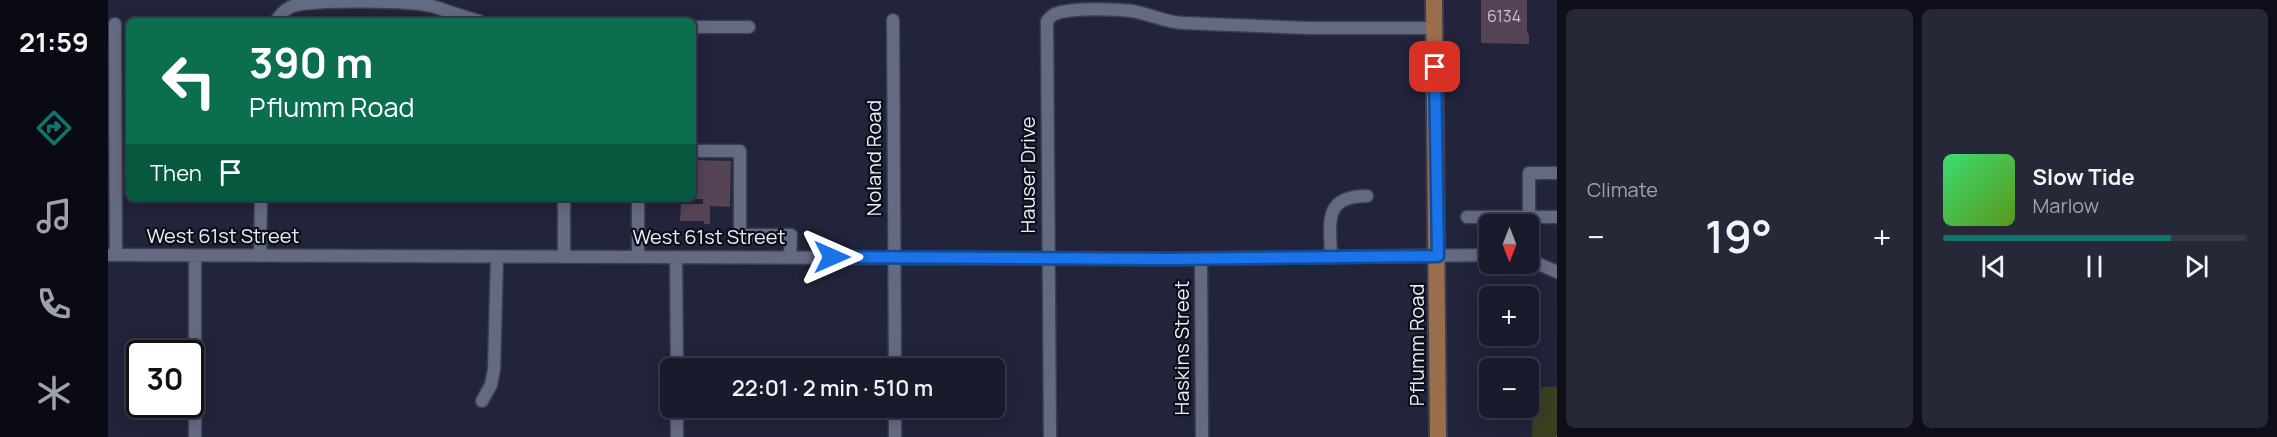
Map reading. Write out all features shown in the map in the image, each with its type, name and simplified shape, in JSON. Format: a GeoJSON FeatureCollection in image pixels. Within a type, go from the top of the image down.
{"type":"FeatureCollection","features":[{"type":"Feature","properties":{"kind":"main road","name":"Pflumm Road"},"geometry":{"type":"LineString","coordinates":[[1434,0],[1438,437]]}},
{"type":"Feature","properties":{"kind":"street"},"geometry":{"type":"LineString","coordinates":[[279,18],[290,7],[308,1],[409,2],[435,7],[449,17]]}},
{"type":"Feature","properties":{"kind":"street","name":"Hauser Drive"},"geometry":{"type":"LineString","coordinates":[[1050,437],[1047,21],[1053,15],[1066,10],[1117,10],[1133,11],[1169,22],[1182,23],[1308,28],[1434,28]]}},
{"type":"Feature","properties":{"kind":"street","name":"Noland Road"},"geometry":{"type":"LineString","coordinates":[[893,20],[895,358]]}},
{"type":"Feature","properties":{"kind":"street"},"geometry":{"type":"LineString","coordinates":[[112,255],[115,24]]}},
{"type":"Feature","properties":{"kind":"street"},"geometry":{"type":"LineString","coordinates":[[696,27],[749,27]]}},
{"type":"Feature","properties":{"kind":"street"},"geometry":{"type":"LineString","coordinates":[[696,151],[740,152],[740,235],[790,235],[790,257]]}},
{"type":"Feature","properties":{"kind":"street"},"geometry":{"type":"LineString","coordinates":[[1529,214],[1529,173],[1557,173]]}},
{"type":"Feature","properties":{"kind":"street"},"geometry":{"type":"LineString","coordinates":[[1331,257],[1330,217],[1337,203],[1350,196],[1367,196]]}},
{"type":"Feature","properties":{"kind":"street"},"geometry":{"type":"LineString","coordinates":[[260,256],[261,201]]}},
{"type":"Feature","properties":{"kind":"street"},"geometry":{"type":"LineString","coordinates":[[564,201],[564,257]]}},
{"type":"Feature","properties":{"kind":"street"},"geometry":{"type":"LineString","coordinates":[[638,201],[638,257]]}},
{"type":"Feature","properties":{"kind":"street"},"geometry":{"type":"LineString","coordinates":[[1467,217],[1479,217]]}},
{"type":"Feature","properties":{"kind":"street"},"geometry":{"type":"LineString","coordinates":[[1539,217],[1557,218]]}},
{"type":"Feature","properties":{"kind":"street","name":"West 61st Street"},"geometry":{"type":"LineString","coordinates":[[112,255],[1048,258],[1479,255]]}},
{"type":"Feature","properties":{"kind":"street"},"geometry":{"type":"LineString","coordinates":[[195,256],[195,437]]}},
{"type":"Feature","properties":{"kind":"street"},"geometry":{"type":"LineString","coordinates":[[482,401],[491,385],[494,369],[497,257]]}},
{"type":"Feature","properties":{"kind":"street"},"geometry":{"type":"LineString","coordinates":[[676,257],[677,358]]}},
{"type":"Feature","properties":{"kind":"street","name":"Haskins Street"},"geometry":{"type":"LineString","coordinates":[[1201,258],[1202,437]]}},
{"type":"Feature","properties":{"kind":"street"},"geometry":{"type":"LineString","coordinates":[[1539,265],[1557,272]]}},
{"type":"Feature","properties":{"kind":"street"},"geometry":{"type":"LineString","coordinates":[[677,418],[677,437]]}},
{"type":"Feature","properties":{"kind":"street"},"geometry":{"type":"LineString","coordinates":[[895,418],[895,437]]}},
{"type":"Feature","properties":{"kind":"green space"},"geometry":{"type":"Polygon","coordinates":[[[1539,387],[1557,387],[1557,437],[1532,437],[1532,418],[1539,418],[1539,387]]]}},
{"type":"Feature","properties":{"kind":"building"},"geometry":{"type":"Polygon","coordinates":[[[1481,0],[1527,0],[1529,44],[1481,43],[1481,0]]]}},
{"type":"Feature","properties":{"kind":"building"},"geometry":{"type":"Polygon","coordinates":[[[696,160],[731,161],[730,207],[710,206],[710,224],[704,224],[704,221],[680,221],[681,204],[703,204],[703,199],[696,199],[696,160]]]}},
{"type":"Feature","properties":{"kind":"route"},"geometry":{"type":"LineString","coordinates":[[832,257],[1168,259],[1438,256],[1435,67]]}}]}
